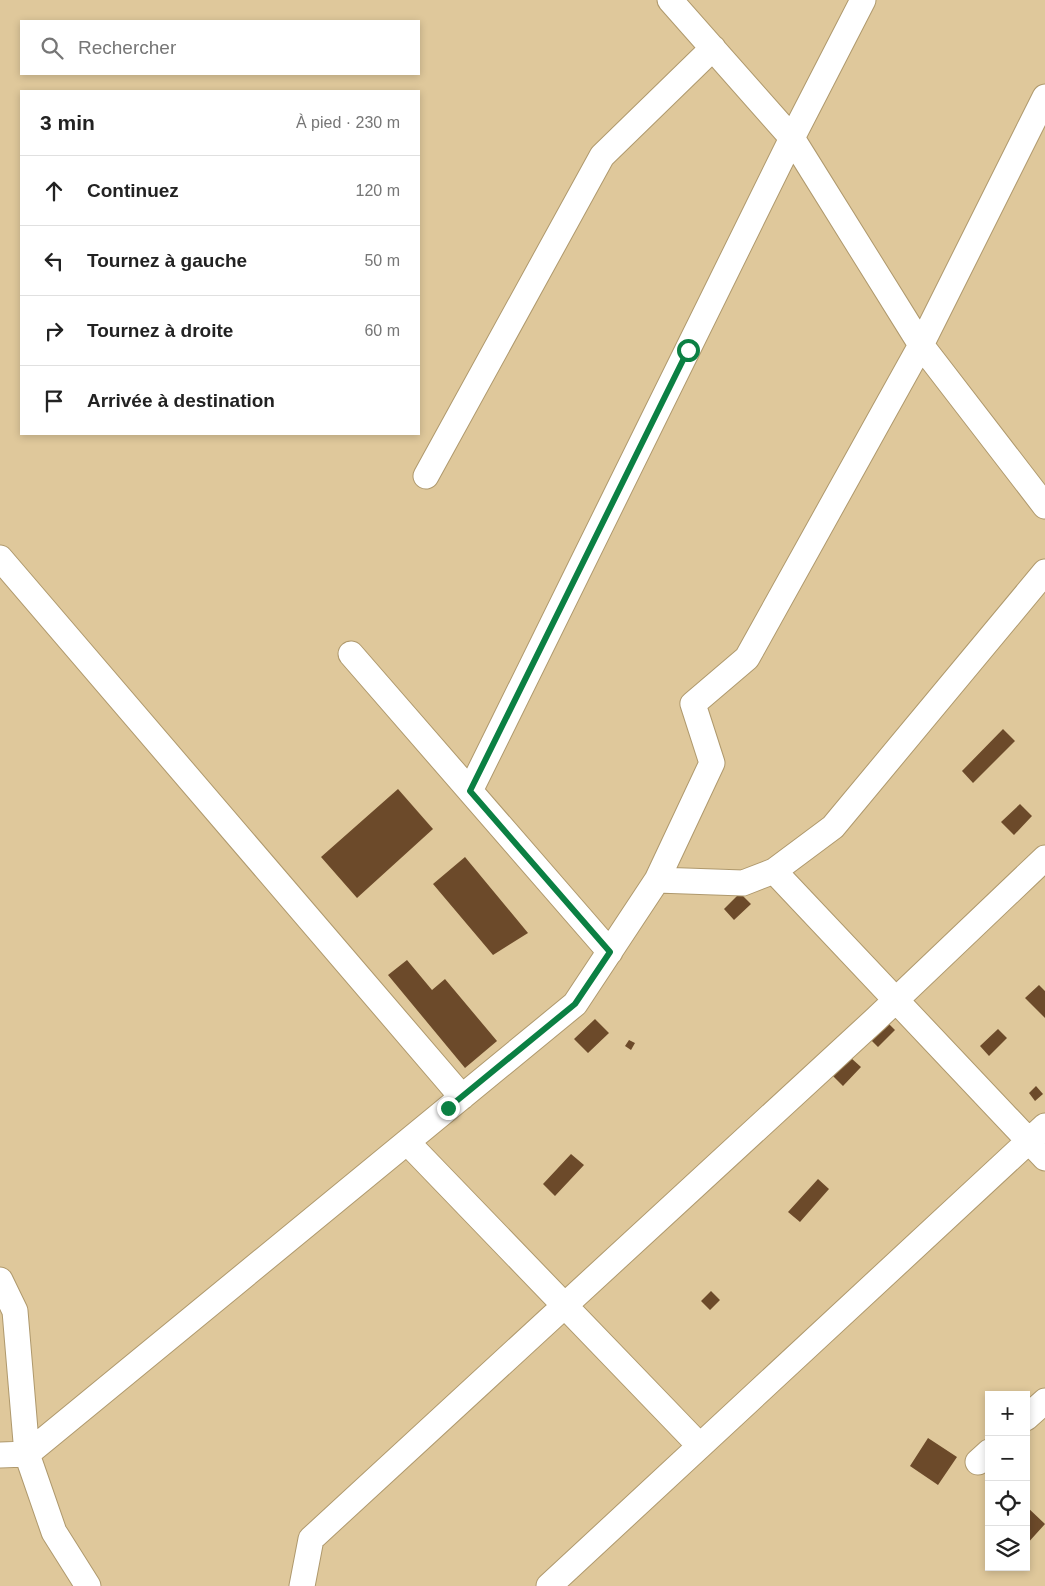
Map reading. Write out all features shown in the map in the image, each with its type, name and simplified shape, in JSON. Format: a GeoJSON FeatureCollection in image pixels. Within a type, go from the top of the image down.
{"type":"FeatureCollection","features":[{"type":"Feature","properties":{"kind":"street"},"geometry":{"type":"LineString","coordinates":[[670,0],[792,138],[921,345],[1045,506]]}},
{"type":"Feature","properties":{"kind":"street"},"geometry":{"type":"LineString","coordinates":[[470,791],[792,138],[863,0]]}},
{"type":"Feature","properties":{"kind":"street"},"geometry":{"type":"LineString","coordinates":[[426,476],[602,156],[713,48]]}},
{"type":"Feature","properties":{"kind":"street"},"geometry":{"type":"LineString","coordinates":[[0,1455],[27,1454],[575,1004],[657,880],[712,763],[693,704],[747,658],[921,345],[1045,97]]}},
{"type":"Feature","properties":{"kind":"street"},"geometry":{"type":"LineString","coordinates":[[0,558],[462,1097]]}},
{"type":"Feature","properties":{"kind":"street"},"geometry":{"type":"LineString","coordinates":[[657,880],[743,883],[774,871],[833,827],[1045,572]]}},
{"type":"Feature","properties":{"kind":"street"},"geometry":{"type":"LineString","coordinates":[[351,654],[610,952]]}},
{"type":"Feature","properties":{"kind":"street"},"geometry":{"type":"LineString","coordinates":[[302,1586],[311,1539],[896,1000],[1045,858]]}},
{"type":"Feature","properties":{"kind":"street"},"geometry":{"type":"LineString","coordinates":[[549,1586],[700,1446],[1040,1142],[896,1000],[774,871]]}},
{"type":"Feature","properties":{"kind":"street"},"geometry":{"type":"LineString","coordinates":[[407,1142],[700,1446]]}},
{"type":"Feature","properties":{"kind":"street"},"geometry":{"type":"LineString","coordinates":[[0,1280],[15,1311],[27,1454],[54,1532],[88,1586]]}},
{"type":"Feature","properties":{"kind":"street"},"geometry":{"type":"LineString","coordinates":[[1030,1414],[1045,1401]]}},
{"type":"Feature","properties":{"kind":"building"},"geometry":{"type":"Polygon","coordinates":[[[1003,729],[1015,741],[973,783],[962,771],[1003,729]]]}},
{"type":"Feature","properties":{"kind":"building"},"geometry":{"type":"Polygon","coordinates":[[[398,789],[433,829],[357,898],[321,857],[398,789]]]}},
{"type":"Feature","properties":{"kind":"building"},"geometry":{"type":"Polygon","coordinates":[[[1020,804],[1032,816],[1014,835],[1001,822],[1020,804]]]}},
{"type":"Feature","properties":{"kind":"building"},"geometry":{"type":"Polygon","coordinates":[[[465,857],[528,933],[493,955],[433,884],[465,857]]]}},
{"type":"Feature","properties":{"kind":"building"},"geometry":{"type":"Polygon","coordinates":[[[740,893],[751,904],[734,920],[724,909],[740,893]]]}},
{"type":"Feature","properties":{"kind":"building"},"geometry":{"type":"Polygon","coordinates":[[[407,960],[432,990],[445,979],[497,1041],[465,1068],[388,975],[407,960]]]}},
{"type":"Feature","properties":{"kind":"building"},"geometry":{"type":"Polygon","coordinates":[[[1039,985],[1045,991],[1045,1018],[1025,998],[1039,985]]]}},
{"type":"Feature","properties":{"kind":"building"},"geometry":{"type":"Polygon","coordinates":[[[595,1019],[609,1033],[588,1053],[574,1039],[595,1019]]]}},
{"type":"Feature","properties":{"kind":"building"},"geometry":{"type":"Polygon","coordinates":[[[888,1023],[895,1030],[878,1047],[871,1040],[888,1023]]]}},
{"type":"Feature","properties":{"kind":"building"},"geometry":{"type":"Polygon","coordinates":[[[998,1029],[1007,1038],[989,1056],[980,1046],[998,1029]]]}},
{"type":"Feature","properties":{"kind":"building"},"geometry":{"type":"Polygon","coordinates":[[[629,1040],[635,1043],[631,1050],[625,1046],[629,1040]]]}},
{"type":"Feature","properties":{"kind":"building"},"geometry":{"type":"Polygon","coordinates":[[[851,1058],[861,1067],[843,1086],[833,1076],[851,1058]]]}},
{"type":"Feature","properties":{"kind":"building"},"geometry":{"type":"Polygon","coordinates":[[[1036,1086],[1043,1094],[1035,1101],[1029,1093],[1036,1086]]]}},
{"type":"Feature","properties":{"kind":"building"},"geometry":{"type":"Polygon","coordinates":[[[571,1154],[584,1165],[555,1196],[543,1184],[571,1154]]]}},
{"type":"Feature","properties":{"kind":"building"},"geometry":{"type":"Polygon","coordinates":[[[818,1179],[829,1189],[800,1222],[788,1212],[818,1179]]]}},
{"type":"Feature","properties":{"kind":"building"},"geometry":{"type":"Polygon","coordinates":[[[711,1291],[720,1300],[710,1310],[701,1301],[711,1291]]]}},
{"type":"Feature","properties":{"kind":"building"},"geometry":{"type":"Polygon","coordinates":[[[928,1438],[957,1457],[938,1485],[910,1466],[928,1438]]]}},
{"type":"Feature","properties":{"kind":"building"},"geometry":{"type":"Polygon","coordinates":[[[1030,1510],[1045,1524],[1030,1541],[1030,1510]]]}},
{"type":"Feature","properties":{"kind":"route"},"geometry":{"type":"LineString","coordinates":[[448,1108],[575,1004],[610,952],[470,791],[688,350]]}}]}
